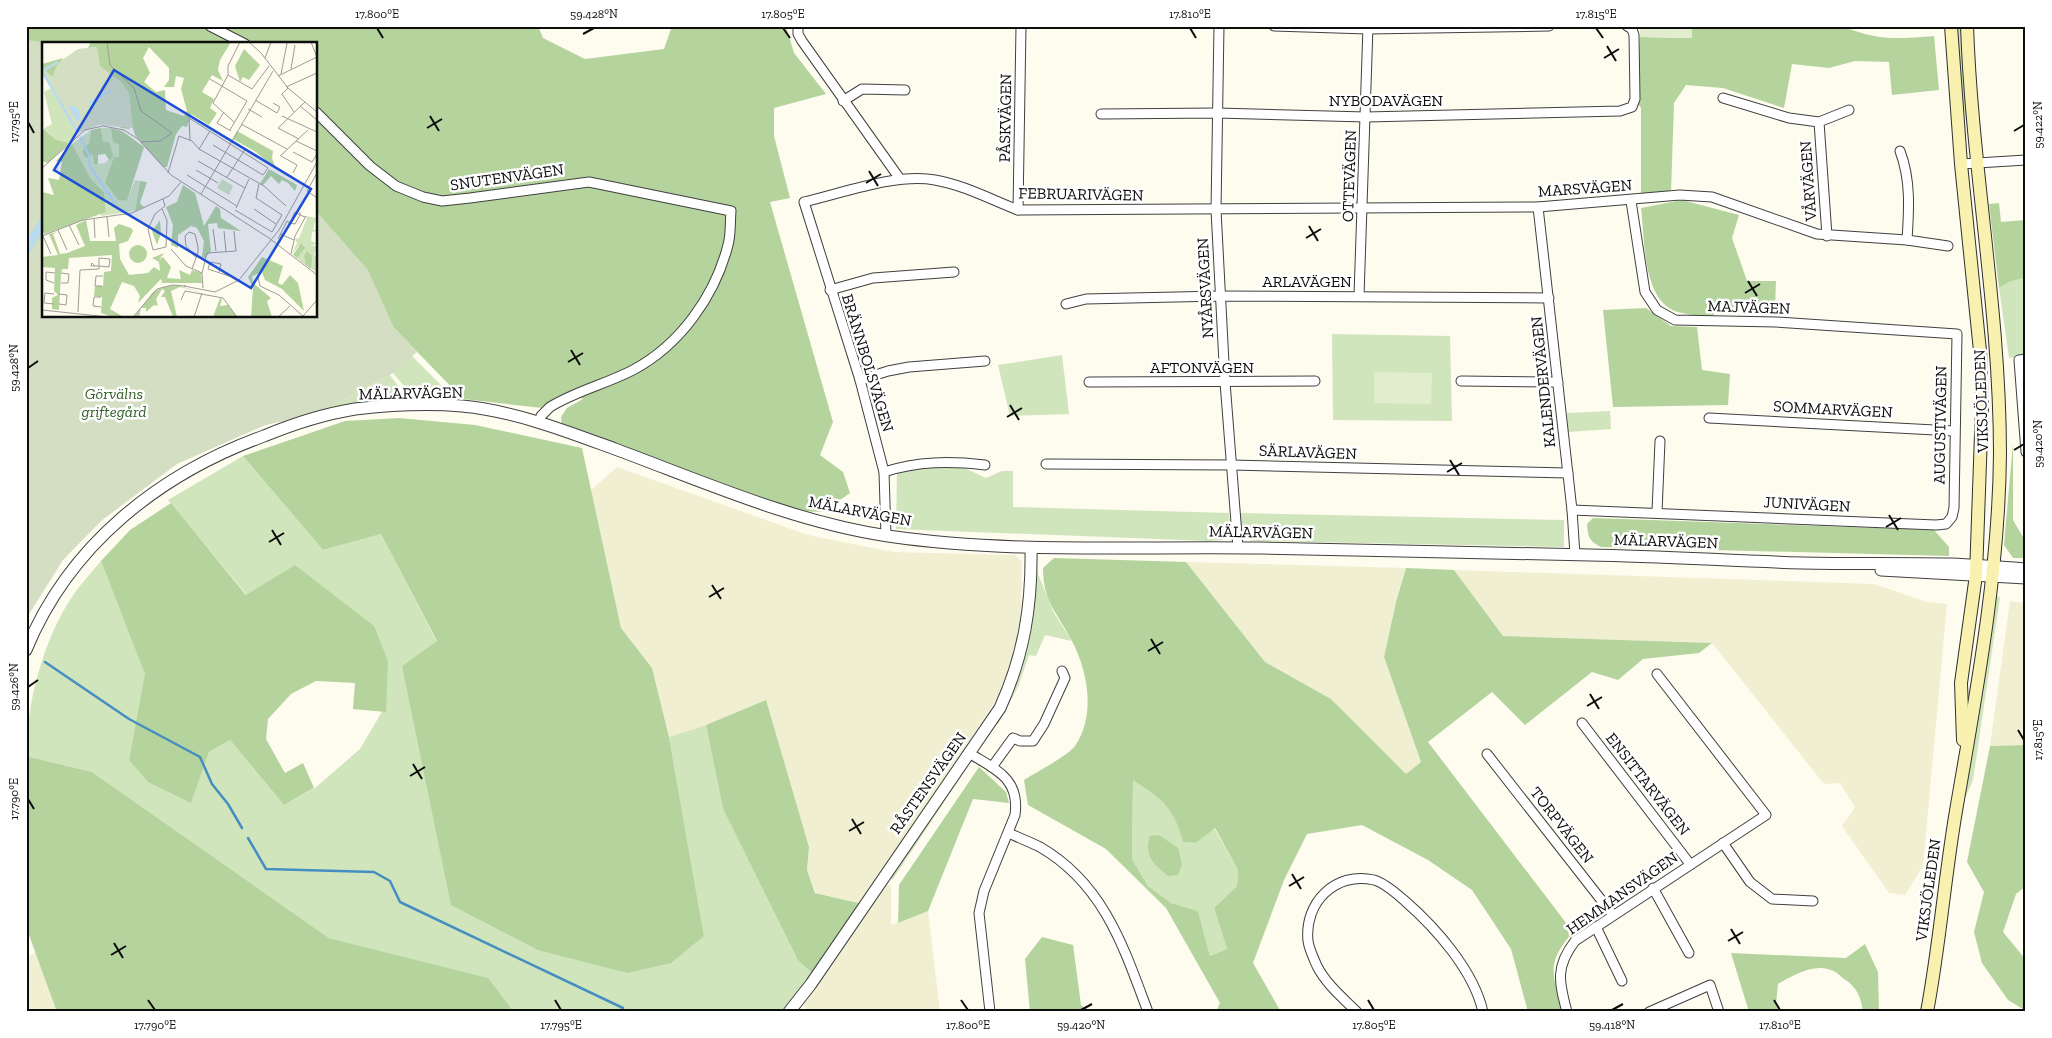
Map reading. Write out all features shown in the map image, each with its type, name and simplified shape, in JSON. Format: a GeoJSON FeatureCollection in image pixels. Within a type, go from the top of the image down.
{"type":"FeatureCollection","features":[{"type":"Feature","properties":{"kind":"main road","name":"VIKSJÖLEDEN"},"geometry":{"type":"LineString","coordinates":[[1951,26],[1961,164],[1980,351],[1982,432],[1976,570],[1961,683],[1964,773]]}},
{"type":"Feature","properties":{"kind":"main road","name":"VIKSJÖLEDEN"},"geometry":{"type":"LineString","coordinates":[[1927,1012],[1993,571],[2000,456],[1998,384],[1991,277],[1977,164],[1967,26]]}},
{"type":"Feature","properties":{"kind":"street"},"geometry":{"type":"LineString","coordinates":[[210,26],[241,42]]}},
{"type":"Feature","properties":{"kind":"street"},"geometry":{"type":"LineString","coordinates":[[798,26],[802,41],[900,180]]}},
{"type":"Feature","properties":{"kind":"street","name":"PÅSKVÄGEN"},"geometry":{"type":"LineString","coordinates":[[1018,210],[1022,26]]}},
{"type":"Feature","properties":{"kind":"street","name":"NYÅRSVÄGEN"},"geometry":{"type":"LineString","coordinates":[[1219,26],[1216,210],[1225,382],[1238,548]]}},
{"type":"Feature","properties":{"kind":"street"},"geometry":{"type":"LineString","coordinates":[[1274,26],[1368,28],[1548,26]]}},
{"type":"Feature","properties":{"kind":"street","name":"NYBODAVÄGEN"},"geometry":{"type":"LineString","coordinates":[[1101,114],[1217,113],[1366,117],[1620,111],[1632,108],[1635,99],[1634,35],[1632,29],[1626,26]]}},
{"type":"Feature","properties":{"kind":"street","name":"OTTEVÄGEN"},"geometry":{"type":"LineString","coordinates":[[1360,296],[1368,28]]}},
{"type":"Feature","properties":{"kind":"street"},"geometry":{"type":"LineString","coordinates":[[843,101],[862,89],[905,90]]}},
{"type":"Feature","properties":{"kind":"street","name":"VÅRVÄGEN"},"geometry":{"type":"LineString","coordinates":[[1723,98],[1790,118],[1819,122],[1850,110]]}},
{"type":"Feature","properties":{"kind":"street","name":"SNUTENVÄGEN"},"geometry":{"type":"LineString","coordinates":[[318,114],[370,166],[396,186],[423,197],[442,201],[589,182],[731,211],[728,244],[718,275],[703,304],[684,328],[662,350],[635,369],[550,406],[541,416],[539,423]]}},
{"type":"Feature","properties":{"kind":"street","name":"VÅRVÄGEN"},"geometry":{"type":"LineString","coordinates":[[1819,122],[1828,236]]}},
{"type":"Feature","properties":{"kind":"street"},"geometry":{"type":"LineString","coordinates":[[1900,151],[1906,167],[1910,200],[1907,240]]}},
{"type":"Feature","properties":{"kind":"street"},"geometry":{"type":"LineString","coordinates":[[1961,164],[2026,160]]}},
{"type":"Feature","properties":{"kind":"street","name":"FEBRUARIVÄGEN"},"geometry":{"type":"LineString","coordinates":[[804,202],[900,180],[938,180],[1018,210],[1216,210]]}},
{"type":"Feature","properties":{"kind":"street","name":"MARSVÄGEN"},"geometry":{"type":"LineString","coordinates":[[1216,210],[1538,207],[1680,195],[1712,197],[1828,236],[1907,240],[1948,246]]}},
{"type":"Feature","properties":{"kind":"street","name":"MAJVÄGEN"},"geometry":{"type":"LineString","coordinates":[[1631,200],[1645,292],[1657,310],[1675,320],[1774,322],[1957,334]]}},
{"type":"Feature","properties":{"kind":"street","name":"BRÄNNBOLSVÄGEN"},"geometry":{"type":"LineString","coordinates":[[804,202],[830,290],[860,380],[884,472],[886,536]]}},
{"type":"Feature","properties":{"kind":"street","name":"KALENDERVÄGEN"},"geometry":{"type":"LineString","coordinates":[[1538,207],[1572,510],[1575,555]]}},
{"type":"Feature","properties":{"kind":"street"},"geometry":{"type":"LineString","coordinates":[[830,290],[873,278],[954,272]]}},
{"type":"Feature","properties":{"kind":"street","name":"ARLAVÄGEN"},"geometry":{"type":"LineString","coordinates":[[1066,304],[1086,299],[1220,296],[1549,298]]}},
{"type":"Feature","properties":{"kind":"street","name":"AUGUSTIVÄGEN"},"geometry":{"type":"LineString","coordinates":[[1952,517],[1957,334]]}},
{"type":"Feature","properties":{"kind":"street"},"geometry":{"type":"LineString","coordinates":[[2026,359],[2019,360],[2026,452]]}},
{"type":"Feature","properties":{"kind":"street"},"geometry":{"type":"LineString","coordinates":[[860,380],[888,371],[910,367],[985,361]]}},
{"type":"Feature","properties":{"kind":"street","name":"AFTONVÄGEN"},"geometry":{"type":"LineString","coordinates":[[1088,382],[1315,381]]}},
{"type":"Feature","properties":{"kind":"street"},"geometry":{"type":"LineString","coordinates":[[1461,381],[1558,382]]}},
{"type":"Feature","properties":{"kind":"street","name":"MÄLARVÄGEN"},"geometry":{"type":"LineString","coordinates":[[26,650],[37,623],[58,588],[81,557],[106,530],[137,504],[216,455],[284,428],[322,416],[356,409],[462,406],[508,414],[562,429],[780,510],[886,536],[1031,548],[1238,548],[1575,555],[1802,563],[1896,572],[2026,569]]}},
{"type":"Feature","properties":{"kind":"street","name":"SOMMARVÄGEN"},"geometry":{"type":"LineString","coordinates":[[1710,418],[1954,431]]}},
{"type":"Feature","properties":{"kind":"street"},"geometry":{"type":"LineString","coordinates":[[1657,512],[1660,442]]}},
{"type":"Feature","properties":{"kind":"street"},"geometry":{"type":"LineString","coordinates":[[884,472],[904,466],[937,461],[986,465]]}},
{"type":"Feature","properties":{"kind":"street","name":"SÄRLAVÄGEN"},"geometry":{"type":"LineString","coordinates":[[1046,464],[1232,465],[1568,473]]}},
{"type":"Feature","properties":{"kind":"street","name":"JUNIVÄGEN"},"geometry":{"type":"LineString","coordinates":[[1572,510],[1657,512],[1936,525],[1946,524],[1952,517]]}},
{"type":"Feature","properties":{"kind":"street","name":"RÅSTENSVÄGEN"},"geometry":{"type":"LineString","coordinates":[[789,1012],[1000,708],[1018,662],[1028,617],[1031,548]]}},
{"type":"Feature","properties":{"kind":"street","name":"MÄLARVÄGEN"},"geometry":{"type":"LineString","coordinates":[[1993,571],[2026,578]]}},
{"type":"Feature","properties":{"kind":"street"},"geometry":{"type":"LineString","coordinates":[[992,767],[1013,738],[1020,741],[1033,741],[1056,700],[1065,678],[1062,672]]}},
{"type":"Feature","properties":{"kind":"street","name":"HEMMANSVÄGEN"},"geometry":{"type":"LineString","coordinates":[[1568,1012],[1561,988],[1560,969],[1566,953],[1576,941],[1652,888],[1766,815],[1657,674]]}},
{"type":"Feature","properties":{"kind":"street","name":"ENSITTARVÄGEN"},"geometry":{"type":"LineString","coordinates":[[1582,723],[1690,864]]}},
{"type":"Feature","properties":{"kind":"street"},"geometry":{"type":"LineString","coordinates":[[969,753],[1005,776],[1014,789],[1017,801],[1016,815],[984,891],[979,913],[990,1012]]}},
{"type":"Feature","properties":{"kind":"street","name":"TORPVÄGEN"},"geometry":{"type":"LineString","coordinates":[[1487,754],[1613,914]]}},
{"type":"Feature","properties":{"kind":"street"},"geometry":{"type":"LineString","coordinates":[[1009,833],[1041,848],[1068,868],[1099,901],[1112,920],[1122,941],[1148,1012]]}},
{"type":"Feature","properties":{"kind":"street"},"geometry":{"type":"LineString","coordinates":[[1723,843],[1750,882],[1772,899],[1813,901]]}},
{"type":"Feature","properties":{"kind":"street"},"geometry":{"type":"LineString","coordinates":[[1357,1012],[1334,989],[1318,967],[1308,942],[1308,922],[1314,904],[1324,891],[1339,881],[1357,879],[1375,880],[1394,892],[1439,934],[1460,962],[1482,1012]]}},
{"type":"Feature","properties":{"kind":"street"},"geometry":{"type":"LineString","coordinates":[[1652,888],[1689,952]]}},
{"type":"Feature","properties":{"kind":"street"},"geometry":{"type":"LineString","coordinates":[[1596,927],[1622,981]]}},
{"type":"Feature","properties":{"kind":"street"},"geometry":{"type":"LineString","coordinates":[[1649,1012],[1710,985],[1718,1012]]}},
{"type":"Feature","properties":{"kind":"shaded area"},"geometry":{"type":"Polygon","coordinates":[[[617,467],[808,535],[893,552],[1015,555],[1022,562],[1020,645],[1005,686],[862,904],[816,893],[807,870],[809,847],[765,700],[706,725],[669,737],[652,668],[621,628],[591,490],[617,467]]]}},
{"type":"Feature","properties":{"kind":"shaded area"},"geometry":{"type":"Polygon","coordinates":[[[1186,562],[1406,568],[1396,602],[1384,657],[1421,762],[1406,774],[1331,699],[1265,662],[1186,562]]]}},
{"type":"Feature","properties":{"kind":"shaded area"},"geometry":{"type":"Polygon","coordinates":[[[1454,570],[1874,584],[1927,602],[1947,604],[1923,866],[1905,895],[1889,893],[1842,826],[1855,807],[1840,783],[1824,784],[1712,643],[1503,636],[1454,570]]]}},
{"type":"Feature","properties":{"kind":"shaded area"},"geometry":{"type":"Polygon","coordinates":[[[2010,601],[2026,603],[2026,745],[1990,746],[2010,601]]]}},
{"type":"Feature","properties":{"kind":"shaded area"},"geometry":{"type":"Polygon","coordinates":[[[891,885],[891,925],[928,911],[940,1012],[808,1012],[803,1005],[883,886],[891,885]]]}},
{"type":"Feature","properties":{"kind":"shaded area"},"geometry":{"type":"Polygon","coordinates":[[[36,952],[57,1012],[26,1012],[26,958],[36,952]]]}},
{"type":"Feature","properties":{"kind":"green space"},"geometry":{"type":"Polygon","coordinates":[[[26,26],[538,26],[543,38],[585,59],[664,49],[672,26],[786,26],[794,53],[826,94],[774,108],[774,136],[790,198],[770,202],[833,422],[820,455],[843,472],[850,493],[823,512],[799,511],[562,426],[561,417],[567,408],[583,399],[566,393],[551,406],[542,408],[463,399],[394,328],[353,393],[320,412],[265,425],[220,444],[47,318],[318,318],[318,42],[42,42],[42,66],[26,244],[26,26]]]}},
{"type":"Feature","properties":{"kind":"green space"},"geometry":{"type":"Polygon","coordinates":[[[1640,26],[1692,26],[1692,38],[1640,37],[1640,26]]]}},
{"type":"Feature","properties":{"kind":"green space"},"geometry":{"type":"Polygon","coordinates":[[[1692,26],[1842,26],[1877,37],[1909,38],[1934,36],[1939,90],[1892,95],[1889,62],[1855,61],[1829,68],[1792,64],[1784,108],[1723,88],[1686,85],[1674,103],[1671,192],[1641,196],[1641,108],[1638,104],[1640,37],[1691,38],[1692,26]]]}},
{"type":"Feature","properties":{"kind":"green space"},"geometry":{"type":"Polygon","coordinates":[[[1957,26],[1961,26],[1971,154],[1960,84],[1957,26]]]}},
{"type":"Feature","properties":{"kind":"green space","name":"Görvälns griftegård"},"geometry":{"type":"Polygon","coordinates":[[[26,40],[44,42],[42,318],[318,318],[318,213],[368,270],[394,328],[417,352],[390,375],[320,412],[265,425],[177,464],[101,521],[63,560],[26,619],[26,40]]]}},
{"type":"Feature","properties":{"kind":"green space"},"geometry":{"type":"Polygon","coordinates":[[[1682,200],[1739,215],[1732,238],[1747,281],[1776,281],[1775,309],[1715,307],[1713,318],[1678,312],[1666,306],[1658,296],[1648,268],[1641,208],[1682,200]]]}},
{"type":"Feature","properties":{"kind":"green space"},"geometry":{"type":"Polygon","coordinates":[[[1999,203],[2001,222],[2026,220],[2026,293],[2023,278],[2009,282],[1999,288],[1989,204],[1999,203]]]}},
{"type":"Feature","properties":{"kind":"green space"},"geometry":{"type":"Polygon","coordinates":[[[2023,278],[2026,293],[2026,356],[2009,358],[1999,288],[2009,282],[2023,278]]]}},
{"type":"Feature","properties":{"kind":"green space"},"geometry":{"type":"Polygon","coordinates":[[[1646,308],[1671,326],[1697,327],[1702,370],[1730,374],[1728,405],[1613,407],[1603,310],[1646,308]]]}},
{"type":"Feature","properties":{"kind":"green space"},"geometry":{"type":"Polygon","coordinates":[[[1332,334],[1450,336],[1452,421],[1333,420],[1332,334]]]}},
{"type":"Feature","properties":{"kind":"green space"},"geometry":{"type":"Polygon","coordinates":[[[403,347],[445,389],[451,401],[415,399],[377,354],[403,347]]]}},
{"type":"Feature","properties":{"kind":"green space"},"geometry":{"type":"Polygon","coordinates":[[[1062,355],[1069,414],[1010,416],[998,365],[1062,355]]]}},
{"type":"Feature","properties":{"kind":"green space"},"geometry":{"type":"Polygon","coordinates":[[[1374,372],[1432,373],[1431,404],[1374,403],[1374,372]]]}},
{"type":"Feature","properties":{"kind":"green space"},"geometry":{"type":"Polygon","coordinates":[[[390,375],[411,404],[320,412],[390,375]]]}},
{"type":"Feature","properties":{"kind":"green space"},"geometry":{"type":"Polygon","coordinates":[[[1610,411],[1611,429],[1568,432],[1567,413],[1610,411]]]}},
{"type":"Feature","properties":{"kind":"green space"},"geometry":{"type":"Polygon","coordinates":[[[399,418],[475,425],[582,448],[621,628],[652,668],[669,737],[704,936],[671,963],[627,973],[538,950],[451,905],[402,666],[437,641],[381,534],[323,550],[243,456],[345,421],[399,418]]]}},
{"type":"Feature","properties":{"kind":"green space"},"geometry":{"type":"Polygon","coordinates":[[[2013,443],[2013,520],[2026,542],[2026,558],[2013,558],[2004,545],[2013,443]]]}},
{"type":"Feature","properties":{"kind":"green space"},"geometry":{"type":"Polygon","coordinates":[[[243,456],[323,550],[381,534],[437,642],[402,666],[704,936],[669,737],[706,725],[723,809],[798,959],[812,973],[781,1012],[514,1012],[487,978],[329,938],[92,772],[26,756],[29,715],[33,693],[46,650],[63,611],[77,590],[101,561],[146,674],[129,760],[191,802],[209,752],[230,740],[284,805],[315,788],[360,749],[383,710],[385,660],[247,595],[168,500],[243,456]]]}},
{"type":"Feature","properties":{"kind":"green space"},"geometry":{"type":"Polygon","coordinates":[[[962,467],[986,478],[1002,471],[1013,471],[1013,507],[1229,513],[1230,529],[1223,540],[1209,541],[896,529],[897,473],[920,468],[962,467]]]}},
{"type":"Feature","properties":{"kind":"green space"},"geometry":{"type":"Polygon","coordinates":[[[171,503],[246,595],[295,565],[374,626],[388,661],[386,712],[353,709],[355,683],[316,681],[291,694],[268,719],[266,739],[285,773],[303,763],[314,788],[284,805],[230,740],[209,752],[191,803],[148,782],[129,760],[145,674],[101,561],[130,530],[171,503]]]}},
{"type":"Feature","properties":{"kind":"green space"},"geometry":{"type":"Polygon","coordinates":[[[1240,513],[1564,520],[1564,547],[1251,541],[1242,532],[1240,513]]]}},
{"type":"Feature","properties":{"kind":"green space"},"geometry":{"type":"Polygon","coordinates":[[[1593,518],[1934,530],[1949,547],[1949,556],[1601,547],[1592,541],[1589,535],[1587,524],[1593,518]]]}},
{"type":"Feature","properties":{"kind":"green space"},"geometry":{"type":"Polygon","coordinates":[[[1037,554],[1038,574],[1054,613],[1072,641],[1045,635],[1036,656],[1029,655],[1018,687],[998,724],[993,721],[1013,686],[1037,554]]]}},
{"type":"Feature","properties":{"kind":"green space"},"geometry":{"type":"Polygon","coordinates":[[[1054,558],[1186,562],[1265,662],[1331,699],[1406,774],[1421,762],[1384,657],[1396,602],[1406,568],[1454,570],[1503,636],[1712,643],[1699,653],[1643,659],[1618,680],[1592,672],[1525,725],[1492,692],[1428,742],[1573,932],[1564,943],[1555,961],[1554,978],[1562,1012],[1528,1012],[1511,949],[1472,890],[1428,860],[1362,825],[1307,834],[1284,880],[1253,963],[1281,1012],[1216,1012],[1220,1003],[1166,908],[1106,849],[1028,805],[1024,780],[1072,750],[1082,734],[1086,721],[1087,707],[1086,680],[1078,653],[1048,598],[1045,590],[1043,568],[1054,558]],[[1133,780],[1132,859],[1148,886],[1171,903],[1198,911],[1210,956],[1227,949],[1214,908],[1237,886],[1238,870],[1215,828],[1196,843],[1183,842],[1175,820],[1166,805],[1133,780]]]}},
{"type":"Feature","properties":{"kind":"green space"},"geometry":{"type":"Polygon","coordinates":[[[1994,595],[2000,597],[1973,780],[1964,801],[1991,598],[1994,595]]]}},
{"type":"Feature","properties":{"kind":"green space"},"geometry":{"type":"Polygon","coordinates":[[[766,700],[809,847],[807,870],[815,893],[862,904],[812,973],[798,960],[723,809],[706,725],[766,700]]]}},
{"type":"Feature","properties":{"kind":"green space"},"geometry":{"type":"Polygon","coordinates":[[[2026,745],[2026,886],[2016,894],[2003,932],[2026,960],[2026,1011],[2008,1000],[1982,963],[1974,932],[1984,892],[1967,862],[1990,746],[2026,745]]]}},
{"type":"Feature","properties":{"kind":"green space"},"geometry":{"type":"Polygon","coordinates":[[[26,756],[92,772],[329,938],[488,978],[514,1012],[57,1012],[29,935],[26,936],[26,756]]]}},
{"type":"Feature","properties":{"kind":"green space"},"geometry":{"type":"Polygon","coordinates":[[[970,763],[893,879],[887,880],[965,765],[970,763]]]}},
{"type":"Feature","properties":{"kind":"green space"},"geometry":{"type":"Polygon","coordinates":[[[979,767],[1006,792],[1009,803],[973,799],[928,911],[898,923],[899,885],[979,767]]]}},
{"type":"Feature","properties":{"kind":"green space"},"geometry":{"type":"Polygon","coordinates":[[[1133,779],[1166,804],[1176,820],[1184,842],[1196,843],[1214,828],[1238,870],[1237,886],[1214,908],[1227,949],[1210,956],[1198,911],[1171,903],[1148,886],[1132,859],[1133,779]]]}},
{"type":"Feature","properties":{"kind":"green space"},"geometry":{"type":"Polygon","coordinates":[[[1159,835],[1178,848],[1182,864],[1178,875],[1168,876],[1151,859],[1148,849],[1150,836],[1159,835]]]}},
{"type":"Feature","properties":{"kind":"green space"},"geometry":{"type":"Polygon","coordinates":[[[1042,937],[1073,945],[1081,1005],[1090,1012],[1030,1012],[1025,959],[1042,937]]]}},
{"type":"Feature","properties":{"kind":"green space"},"geometry":{"type":"Polygon","coordinates":[[[1865,944],[1878,972],[1879,1012],[1863,1012],[1860,997],[1852,985],[1835,971],[1818,968],[1797,974],[1778,984],[1776,1004],[1779,1012],[1749,1012],[1731,953],[1846,958],[1865,944]]]}},
{"type":"Feature","properties":{"kind":"waterway"},"geometry":{"type":"LineString","coordinates":[[26,250],[42,224]]}},
{"type":"Feature","properties":{"kind":"waterway"},"geometry":{"type":"LineString","coordinates":[[45,662],[129,719],[200,757],[212,784],[228,804],[242,828]]}},
{"type":"Feature","properties":{"kind":"waterway"},"geometry":{"type":"LineString","coordinates":[[248,838],[266,869],[374,872],[390,881],[400,902],[623,1008]]}}]}
